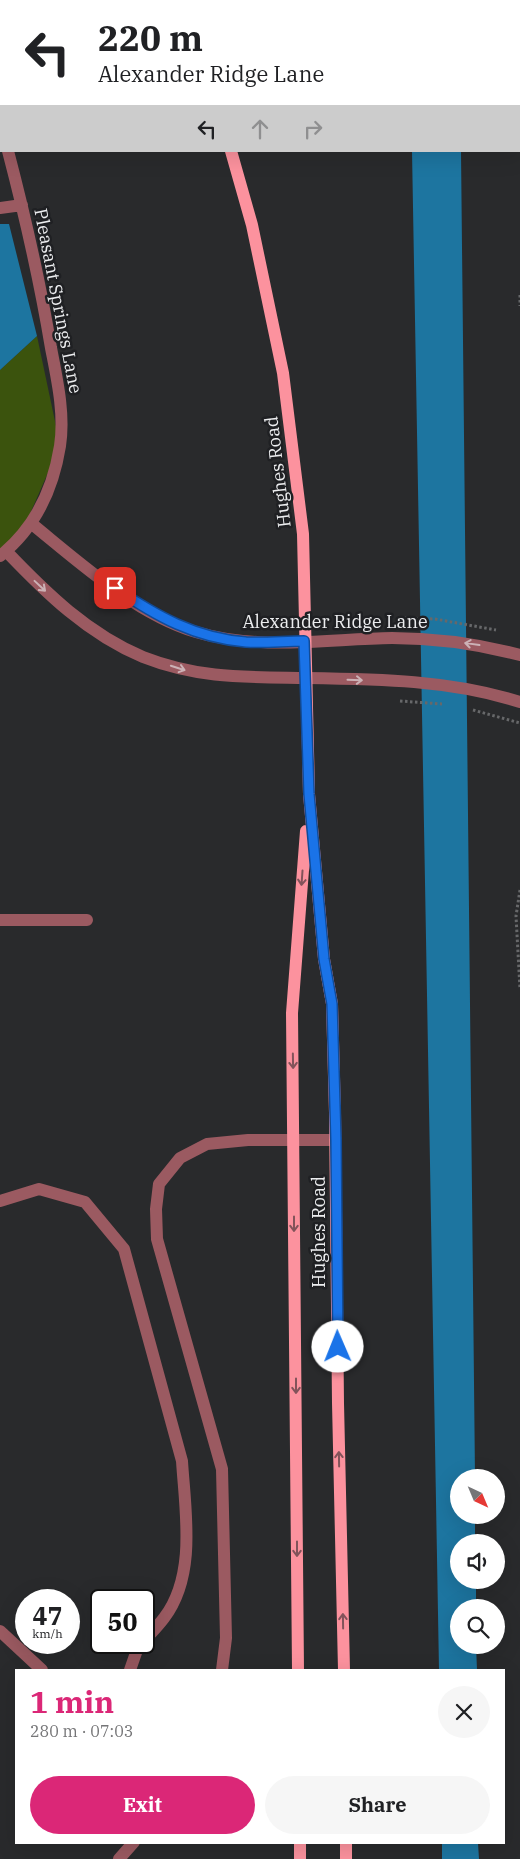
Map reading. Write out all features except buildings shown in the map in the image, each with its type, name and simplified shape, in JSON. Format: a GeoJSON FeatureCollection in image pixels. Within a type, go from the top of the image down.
{"type":"FeatureCollection","features":[{"type":"Feature","properties":{"kind":"main road","name":"Hughes Road"},"geometry":{"type":"LineString","coordinates":[[231,152],[252,225],[283,373],[303,534],[309,794],[324,959],[332,1004],[336,1140],[338,1413],[344,1669]]}},
{"type":"Feature","properties":{"kind":"main road","name":"Hughes Road"},"geometry":{"type":"LineString","coordinates":[[298,1669],[292,1013],[309,794]]}},
{"type":"Feature","properties":{"kind":"main road"},"geometry":{"type":"LineString","coordinates":[[300,1844],[300,1859]]}},
{"type":"Feature","properties":{"kind":"main road"},"geometry":{"type":"LineString","coordinates":[[346,1844],[346,1859]]}},
{"type":"Feature","properties":{"kind":"street","name":"Pleasant Springs Lane"},"geometry":{"type":"LineString","coordinates":[[3,553],[32,524],[49,490],[60,445],[60,394],[22,205],[8,152]]}},
{"type":"Feature","properties":{"kind":"street"},"geometry":{"type":"LineString","coordinates":[[0,208],[22,205]]}},
{"type":"Feature","properties":{"kind":"street","name":"Alexander Ridge Lane"},"geometry":{"type":"LineString","coordinates":[[32,524],[88,569],[159,617],[196,632],[246,642],[416,638],[477,645],[520,655]]}},
{"type":"Feature","properties":{"kind":"street"},"geometry":{"type":"LineString","coordinates":[[3,553],[82,622],[142,656],[186,671],[243,679],[306,678],[442,684],[520,702]]}},
{"type":"Feature","properties":{"kind":"street"},"geometry":{"type":"LineString","coordinates":[[0,920],[87,920]]}},
{"type":"Feature","properties":{"kind":"street"},"geometry":{"type":"LineString","coordinates":[[222,1669],[226,1638],[222,1469],[157,1239],[156,1209],[159,1184],[180,1158],[207,1144],[336,1140]]}},
{"type":"Feature","properties":{"kind":"street"},"geometry":{"type":"LineString","coordinates":[[0,1201],[39,1189],[85,1202],[124,1249],[182,1460],[184,1480],[186,1542],[182,1582],[165,1617],[155,1628]]}},
{"type":"Feature","properties":{"kind":"street"},"geometry":{"type":"LineString","coordinates":[[0,1631],[41,1669]]}},
{"type":"Feature","properties":{"kind":"street"},"geometry":{"type":"LineString","coordinates":[[130,1669],[136,1654]]}},
{"type":"Feature","properties":{"kind":"street"},"geometry":{"type":"LineString","coordinates":[[119,1859],[132,1844]]}},
{"type":"Feature","properties":{"kind":"path"},"geometry":{"type":"LineString","coordinates":[[520,32],[520,47]]}},
{"type":"Feature","properties":{"kind":"path"},"geometry":{"type":"LineString","coordinates":[[520,295],[520,306]]}},
{"type":"Feature","properties":{"kind":"path"},"geometry":{"type":"LineString","coordinates":[[400,701],[445,705]]}},
{"type":"Feature","properties":{"kind":"path"},"geometry":{"type":"LineString","coordinates":[[466,708],[520,723]]}},
{"type":"Feature","properties":{"kind":"path"},"geometry":{"type":"LineString","coordinates":[[520,890],[516,916],[520,989]]}},
{"type":"Feature","properties":{"kind":"green space"},"geometry":{"type":"Polygon","coordinates":[[[37,336],[60,445],[19,539],[0,552],[0,370],[37,336]]]}},
{"type":"Feature","properties":{"kind":"water"},"geometry":{"type":"Polygon","coordinates":[[[412,152],[461,152],[475,1469],[450,1469],[450,1524],[475,1524],[475,1534],[450,1534],[450,1589],[476,1589],[476,1599],[450,1599],[450,1654],[476,1654],[477,1669],[439,1669],[412,152]]]}},
{"type":"Feature","properties":{"kind":"water"},"geometry":{"type":"Polygon","coordinates":[[[0,224],[9,224],[37,336],[0,370],[0,224]]]}},
{"type":"Feature","properties":{"kind":"water"},"geometry":{"type":"Polygon","coordinates":[[[442,1844],[478,1844],[479,1859],[442,1859],[442,1844]]]}},
{"type":"Feature","properties":{"kind":"route"},"geometry":{"type":"LineString","coordinates":[[115,588],[159,617],[196,632],[246,642],[304,641],[309,794],[324,959],[332,1004],[336,1140],[338,1347]]}}]}
